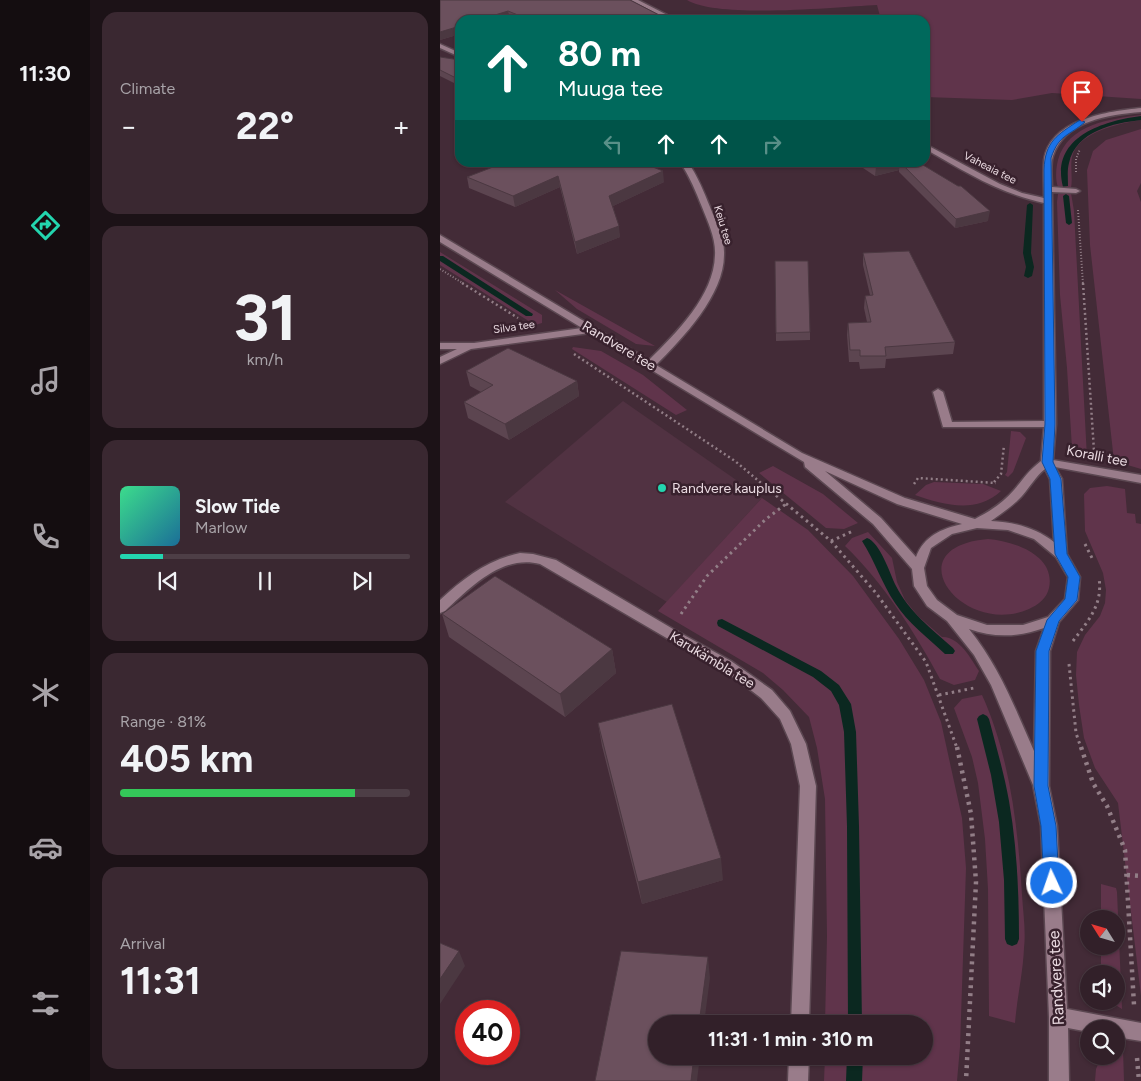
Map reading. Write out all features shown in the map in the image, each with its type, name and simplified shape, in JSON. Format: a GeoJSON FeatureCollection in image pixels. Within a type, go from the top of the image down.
{"type":"FeatureCollection","features":[{"type":"Feature","properties":{"kind":"street"},"geometry":{"type":"LineString","coordinates":[[634,0],[664,15]]}},
{"type":"Feature","properties":{"kind":"street"},"geometry":{"type":"LineString","coordinates":[[440,46],[455,52]]}},
{"type":"Feature","properties":{"kind":"street"},"geometry":{"type":"LineString","coordinates":[[1061,554],[1056,479],[1047,462],[1050,424],[1048,158],[1051,146],[1069,128],[1098,116],[1141,110]]}},
{"type":"Feature","properties":{"kind":"street","name":"Vaheaia tee"},"geometry":{"type":"LineString","coordinates":[[930,149],[997,186],[1020,195],[1047,201]]}},
{"type":"Feature","properties":{"kind":"street","name":"Keiu tee"},"geometry":{"type":"LineString","coordinates":[[650,365],[695,315],[709,292],[719,264],[720,256],[715,228],[692,172],[688,167]]}},
{"type":"Feature","properties":{"kind":"street"},"geometry":{"type":"LineString","coordinates":[[1047,189],[1076,191]]}},
{"type":"Feature","properties":{"kind":"street","name":"Randvere tee"},"geometry":{"type":"LineString","coordinates":[[440,238],[798,455],[901,501],[977,524],[1009,526],[1038,536],[1061,554],[1074,577],[1071,600],[1053,620],[1043,651],[1041,786]]}},
{"type":"Feature","properties":{"kind":"street","name":"Silva tee"},"geometry":{"type":"LineString","coordinates":[[440,346],[474,346],[591,330]]}},
{"type":"Feature","properties":{"kind":"street"},"geometry":{"type":"LineString","coordinates":[[440,361],[474,346]]}},
{"type":"Feature","properties":{"kind":"street"},"geometry":{"type":"LineString","coordinates":[[938,392],[947,425],[1050,424]]}},
{"type":"Feature","properties":{"kind":"street","name":"Randvere tee"},"geometry":{"type":"LineString","coordinates":[[798,455],[877,521],[918,568]]}},
{"type":"Feature","properties":{"kind":"street"},"geometry":{"type":"LineString","coordinates":[[977,524],[1004,507],[1019,492],[1030,474],[1047,462]]}},
{"type":"Feature","properties":{"kind":"street","name":"Koralli tee"},"geometry":{"type":"LineString","coordinates":[[1047,462],[1141,479]]}},
{"type":"Feature","properties":{"kind":"street","name":"Randvere tee"},"geometry":{"type":"LineString","coordinates":[[977,524],[948,531],[926,546],[918,568],[921,586],[932,603],[952,618],[979,651],[998,684],[1041,786],[1049,826],[1058,1017],[1059,1081]]}},
{"type":"Feature","properties":{"kind":"street","name":"Karukämbla tee"},"geometry":{"type":"LineString","coordinates":[[440,608],[466,584],[491,568],[510,560],[531,558],[551,562],[668,633],[741,674],[762,689],[779,707],[793,728],[802,748],[808,786],[800,1015]]}},
{"type":"Feature","properties":{"kind":"street","name":"Randvere tee"},"geometry":{"type":"LineString","coordinates":[[952,618],[986,630],[1023,630],[1053,620]]}},
{"type":"Feature","properties":{"kind":"street"},"geometry":{"type":"LineString","coordinates":[[1058,1017],[1138,1031]]}},
{"type":"Feature","properties":{"kind":"street"},"geometry":{"type":"LineString","coordinates":[[798,1081],[799,1065]]}},
{"type":"Feature","properties":{"kind":"path"},"geometry":{"type":"LineString","coordinates":[[1081,146],[1076,159],[1076,191],[1095,472]]}},
{"type":"Feature","properties":{"kind":"path"},"geometry":{"type":"LineString","coordinates":[[440,269],[546,336],[734,461],[831,541],[876,593],[926,662],[940,695],[958,750],[971,814],[976,882],[966,1081]]}},
{"type":"Feature","properties":{"kind":"path"},"geometry":{"type":"LineString","coordinates":[[918,478],[994,482],[1001,474],[1006,423]]}},
{"type":"Feature","properties":{"kind":"path"},"geometry":{"type":"LineString","coordinates":[[668,633],[707,576],[766,519],[786,504]]}},
{"type":"Feature","properties":{"kind":"path"},"geometry":{"type":"LineString","coordinates":[[1082,539],[1095,566]]}},
{"type":"Feature","properties":{"kind":"path"},"geometry":{"type":"LineString","coordinates":[[1072,643],[1096,612],[1100,597],[1098,573]]}},
{"type":"Feature","properties":{"kind":"path"},"geometry":{"type":"LineString","coordinates":[[1069,662],[1076,733],[1093,783],[1107,806],[1124,850],[1138,1031],[1138,1081]]}},
{"type":"Feature","properties":{"kind":"path"},"geometry":{"type":"LineString","coordinates":[[1127,875],[1141,876]]}},
{"type":"Feature","properties":{"kind":"shaded area"},"geometry":{"type":"Polygon","coordinates":[[[687,0],[1141,0],[1141,99],[1052,93],[1012,100],[930,97],[930,15],[880,15],[877,5],[778,10],[724,9],[702,6],[687,0]]]}},
{"type":"Feature","properties":{"kind":"shaded area"},"geometry":{"type":"Polygon","coordinates":[[[1141,115],[1141,120],[1112,126],[1082,141],[1072,157],[1071,188],[1058,187],[1056,174],[1058,160],[1063,148],[1071,138],[1080,131],[1104,122],[1141,115]]]}},
{"type":"Feature","properties":{"kind":"shaded area"},"geometry":{"type":"Polygon","coordinates":[[[1141,129],[1141,183],[1137,191],[1141,202],[1141,469],[1114,461],[1090,245],[1087,170],[1093,151],[1106,140],[1141,129]]]}},
{"type":"Feature","properties":{"kind":"shaded area"},"geometry":{"type":"Polygon","coordinates":[[[1071,193],[1074,211],[1087,458],[1072,448],[1060,295],[1057,202],[1058,194],[1071,193]]]}},
{"type":"Feature","properties":{"kind":"shaded area"},"geometry":{"type":"Polygon","coordinates":[[[440,252],[542,315],[542,323],[535,325],[440,265],[440,252]]]}},
{"type":"Feature","properties":{"kind":"shaded area"},"geometry":{"type":"Polygon","coordinates":[[[555,290],[655,346],[636,344],[577,309],[555,290]]]}},
{"type":"Feature","properties":{"kind":"shaded area"},"geometry":{"type":"Polygon","coordinates":[[[573,347],[601,351],[643,375],[687,410],[676,415],[572,349],[573,347]]]}},
{"type":"Feature","properties":{"kind":"shaded area"},"geometry":{"type":"Polygon","coordinates":[[[623,401],[762,498],[667,602],[505,502],[623,401]]]}},
{"type":"Feature","properties":{"kind":"shaded area"},"geometry":{"type":"Polygon","coordinates":[[[1011,431],[1020,432],[1026,438],[1013,472],[1008,477],[1005,475],[1007,472],[1011,431]]]}},
{"type":"Feature","properties":{"kind":"shaded area"},"geometry":{"type":"Polygon","coordinates":[[[773,466],[823,494],[858,523],[844,529],[826,528],[759,473],[773,466]]]}},
{"type":"Feature","properties":{"kind":"shaded area"},"geometry":{"type":"Polygon","coordinates":[[[934,482],[983,484],[1001,491],[981,503],[970,505],[937,502],[915,495],[926,485],[934,482]]]}},
{"type":"Feature","properties":{"kind":"shaded area"},"geometry":{"type":"Polygon","coordinates":[[[1107,486],[1125,489],[1127,513],[1135,514],[1136,523],[1141,524],[1141,996],[1118,803],[1095,768],[1084,738],[1076,675],[1077,652],[1085,635],[1100,616],[1105,603],[1106,590],[1103,573],[1085,531],[1084,494],[1090,488],[1107,486]]]}},
{"type":"Feature","properties":{"kind":"shaded area"},"geometry":{"type":"Polygon","coordinates":[[[762,498],[808,530],[853,576],[899,639],[924,680],[941,722],[962,818],[966,868],[960,1047],[957,1081],[824,1081],[825,1065],[933,1065],[933,1015],[825,1015],[827,936],[825,799],[817,748],[809,717],[783,690],[763,673],[658,611],[762,498]]]}},
{"type":"Feature","properties":{"kind":"shaded area"},"geometry":{"type":"Polygon","coordinates":[[[868,532],[892,558],[897,582],[905,600],[918,616],[942,637],[954,640],[964,649],[979,671],[975,680],[954,685],[940,679],[920,644],[885,592],[845,546],[852,538],[868,532]]]}},
{"type":"Feature","properties":{"kind":"shaded area"},"geometry":{"type":"Polygon","coordinates":[[[988,539],[1020,547],[1030,552],[1046,567],[1049,577],[1049,588],[1039,603],[1029,609],[1004,615],[981,611],[962,602],[948,588],[942,572],[945,557],[960,545],[988,539]]]}},
{"type":"Feature","properties":{"kind":"shaded area"},"geometry":{"type":"Polygon","coordinates":[[[982,695],[1000,743],[1011,793],[1018,844],[1025,935],[1015,1023],[989,1016],[988,889],[985,839],[978,783],[972,757],[954,708],[962,699],[982,695]]]}},
{"type":"Feature","properties":{"kind":"shaded area"},"geometry":{"type":"Polygon","coordinates":[[[1101,884],[1116,888],[1118,910],[1101,910],[1101,884]]]}},
{"type":"Feature","properties":{"kind":"shaded area"},"geometry":{"type":"Polygon","coordinates":[[[1101,955],[1120,955],[1120,965],[1101,965],[1101,955]]]}},
{"type":"Feature","properties":{"kind":"shaded area"},"geometry":{"type":"Polygon","coordinates":[[[1098,1065],[1124,1065],[1124,1081],[1095,1081],[1098,1065]]]}},
{"type":"Feature","properties":{"kind":"building"},"geometry":{"type":"Polygon","coordinates":[[[440,0],[630,0],[659,15],[518,15],[508,11],[495,15],[455,15],[455,28],[440,32],[440,0]]]}},
{"type":"Feature","properties":{"kind":"building"},"geometry":{"type":"Polygon","coordinates":[[[440,57],[455,59],[455,78],[440,70],[440,57]]]}},
{"type":"Feature","properties":{"kind":"building"},"geometry":{"type":"Polygon","coordinates":[[[493,167],[653,167],[663,171],[609,196],[619,226],[575,242],[558,176],[513,196],[467,177],[493,167]]]}},
{"type":"Feature","properties":{"kind":"building"},"geometry":{"type":"Polygon","coordinates":[[[905,167],[926,167],[961,186],[990,211],[956,219],[905,167]]]}},
{"type":"Feature","properties":{"kind":"building"},"geometry":{"type":"Polygon","coordinates":[[[909,251],[955,342],[885,347],[886,356],[860,356],[860,350],[850,350],[848,323],[871,322],[865,296],[873,295],[863,253],[909,251]]]}},
{"type":"Feature","properties":{"kind":"building"},"geometry":{"type":"Polygon","coordinates":[[[775,261],[808,261],[810,332],[776,333],[775,261]]]}},
{"type":"Feature","properties":{"kind":"building"},"geometry":{"type":"Polygon","coordinates":[[[508,348],[577,381],[505,424],[464,402],[493,385],[466,371],[508,348]]]}},
{"type":"Feature","properties":{"kind":"building"},"geometry":{"type":"Polygon","coordinates":[[[495,576],[612,649],[560,694],[442,614],[495,576]]]}},
{"type":"Feature","properties":{"kind":"building"},"geometry":{"type":"Polygon","coordinates":[[[672,704],[721,858],[638,882],[598,723],[672,704]]]}},
{"type":"Feature","properties":{"kind":"building"},"geometry":{"type":"Polygon","coordinates":[[[440,943],[459,951],[440,979],[440,943]]]}},
{"type":"Feature","properties":{"kind":"building"},"geometry":{"type":"Polygon","coordinates":[[[621,951],[708,957],[700,1015],[648,1015],[648,1065],[693,1065],[691,1081],[595,1081],[621,951]]]}},
{"type":"Feature","properties":{"kind":"waterway"},"geometry":{"type":"LineString","coordinates":[[1065,186],[1066,162],[1079,140],[1097,128],[1108,124],[1141,118]]}},
{"type":"Feature","properties":{"kind":"waterway"},"geometry":{"type":"LineString","coordinates":[[1066,196],[1069,223]]}},
{"type":"Feature","properties":{"kind":"waterway"},"geometry":{"type":"LineString","coordinates":[[1028,276],[1030,267],[1027,253],[1030,205]]}},
{"type":"Feature","properties":{"kind":"waterway"},"geometry":{"type":"LineString","coordinates":[[440,258],[529,314]]}},
{"type":"Feature","properties":{"kind":"waterway"},"geometry":{"type":"LineString","coordinates":[[867,541],[876,553],[899,601],[919,624],[949,651]]}},
{"type":"Feature","properties":{"kind":"waterway"},"geometry":{"type":"LineString","coordinates":[[722,623],[817,674],[835,688],[845,704],[850,732],[853,826],[855,1015]]}},
{"type":"Feature","properties":{"kind":"waterway"},"geometry":{"type":"LineString","coordinates":[[983,719],[1006,822],[1011,880],[1012,939]]}},
{"type":"Feature","properties":{"kind":"waterway"},"geometry":{"type":"LineString","coordinates":[[854,1081],[855,1065]]}},
{"type":"Feature","properties":{"kind":"place","name":"Randvere kauplus"},"geometry":{"type":"Point","coordinates":[662,488]}},
{"type":"Feature","properties":{"kind":"route"},"geometry":{"type":"LineString","coordinates":[[1052,883],[1049,826],[1041,786],[1043,651],[1053,620],[1071,600],[1074,577],[1061,554],[1056,479],[1047,462],[1050,424],[1047,170],[1051,146],[1069,128],[1082,122]]}}]}
